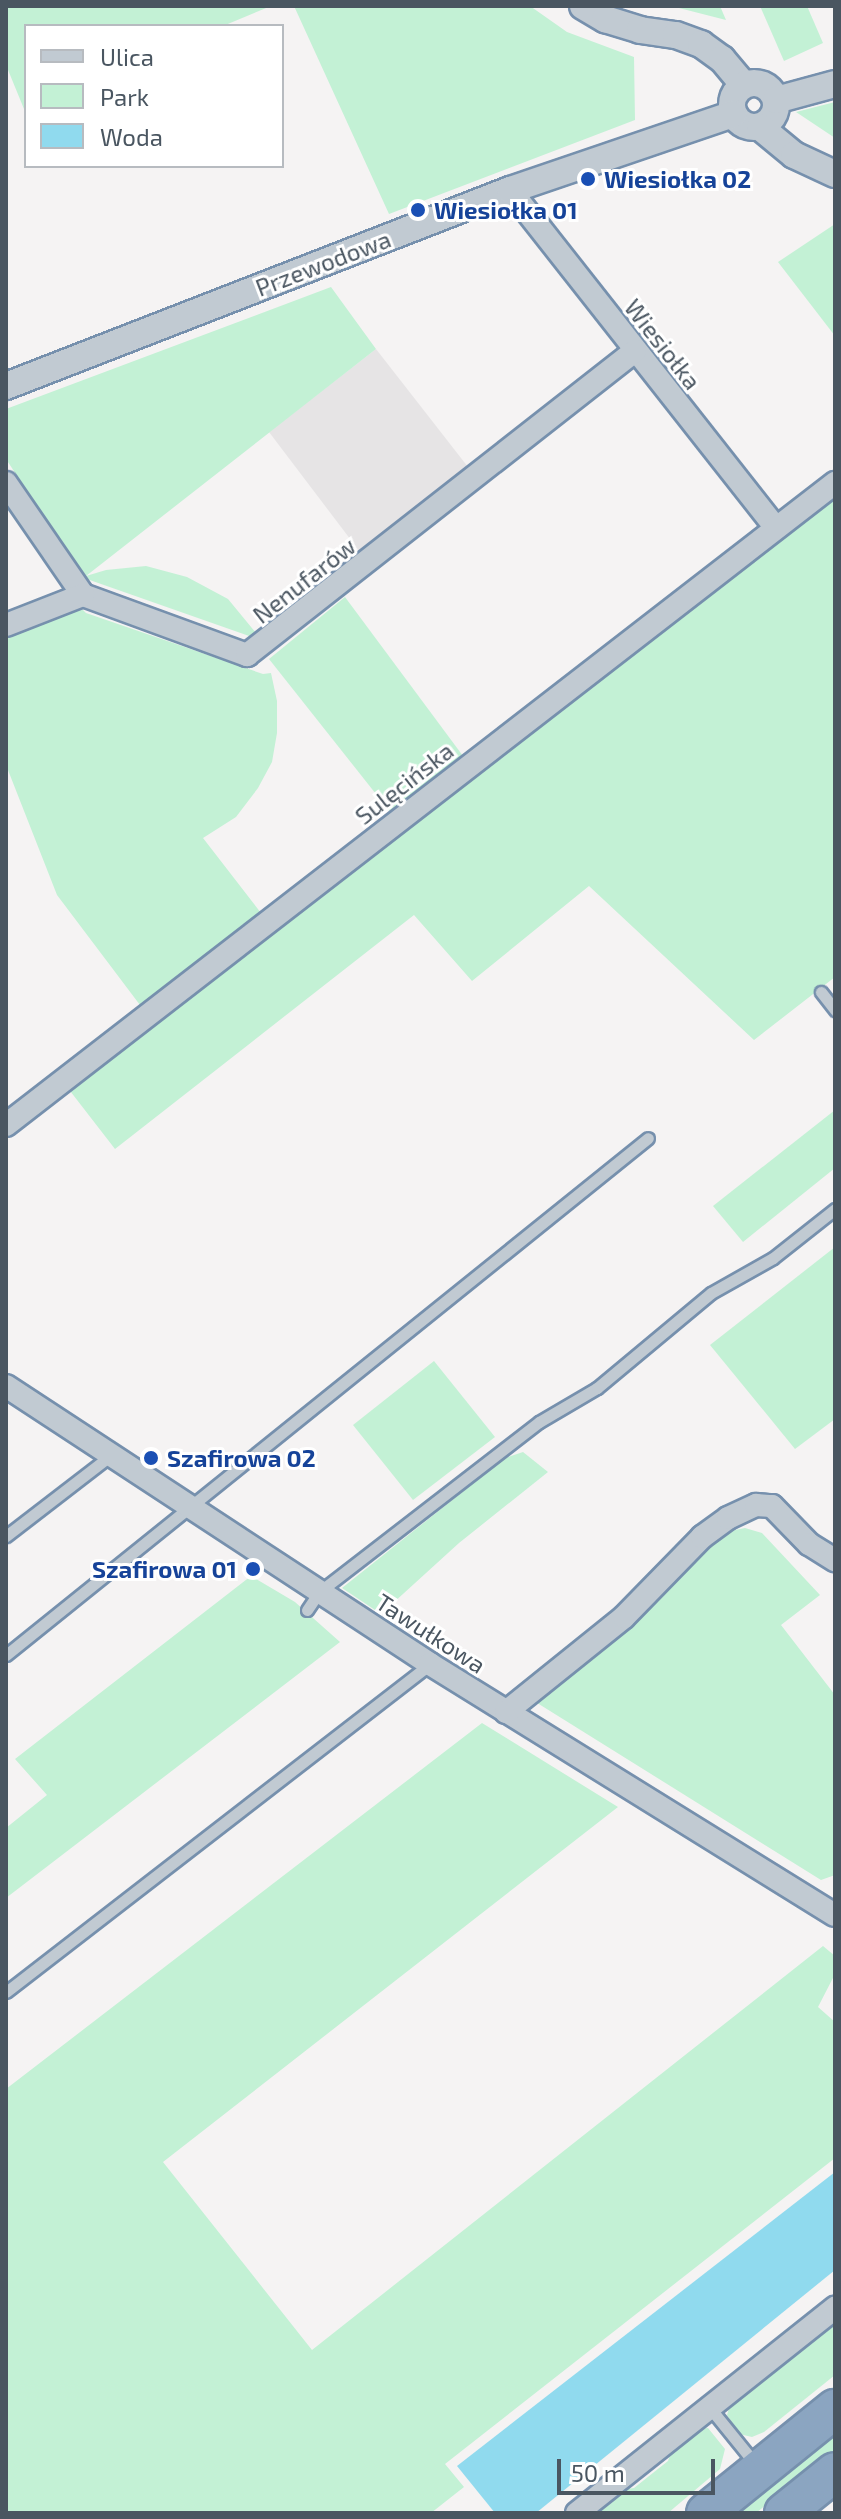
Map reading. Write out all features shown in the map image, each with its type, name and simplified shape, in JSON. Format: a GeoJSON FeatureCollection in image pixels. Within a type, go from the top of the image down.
{"type":"FeatureCollection","features":[{"type":"Feature","properties":{"kind":"highway"},"geometry":{"type":"LineString","coordinates":[[706,2513],[835,2409]]}},
{"type":"Feature","properties":{"kind":"highway"},"geometry":{"type":"LineString","coordinates":[[784,2513],[835,2472]]}},
{"type":"Feature","properties":{"kind":"street"},"geometry":{"type":"LineString","coordinates":[[583,6],[617,22],[701,44],[722,59],[744,85]]}},
{"type":"Feature","properties":{"kind":"street"},"geometry":{"type":"LineString","coordinates":[[776,100],[835,84]]}},
{"type":"Feature","properties":{"kind":"street"},"geometry":{"type":"LineString","coordinates":[[776,100],[762,85],[744,85],[733,98],[733,114],[744,125],[760,127],[794,155],[835,174]]}},
{"type":"Feature","properties":{"kind":"street"},"geometry":{"type":"LineString","coordinates":[[760,127],[773,117],[776,100]]}},
{"type":"Feature","properties":{"kind":"street","name":"Przewodowa"},"geometry":{"type":"LineString","coordinates":[[6,386],[510,190],[733,114]]}},
{"type":"Feature","properties":{"kind":"street","name":"Wiesiołka"},"geometry":{"type":"LineString","coordinates":[[510,190],[776,528]]}},
{"type":"Feature","properties":{"kind":"street","name":"Nenufarów"},"geometry":{"type":"LineString","coordinates":[[83,595],[247,655],[635,351]]}},
{"type":"Feature","properties":{"kind":"street"},"geometry":{"type":"LineString","coordinates":[[6,483],[83,595],[6,625]]}},
{"type":"Feature","properties":{"kind":"street","name":"Sulęcińska"},"geometry":{"type":"LineString","coordinates":[[6,1125],[835,483]]}},
{"type":"Feature","properties":{"kind":"street","name":"Tawułkowa"},"geometry":{"type":"LineString","coordinates":[[6,1386],[193,1508],[313,1601],[430,1664],[835,1915]]}},
{"type":"Feature","properties":{"kind":"street"},"geometry":{"type":"LineString","coordinates":[[506,1712],[624,1617],[702,1537],[728,1518],[756,1505],[772,1506],[809,1544],[835,1560]]}},
{"type":"Feature","properties":{"kind":"street"},"geometry":{"type":"LineString","coordinates":[[577,2513],[835,2308]]}},
{"type":"Feature","properties":{"kind":"lane"},"geometry":{"type":"LineString","coordinates":[[821,992],[835,1010]]}},
{"type":"Feature","properties":{"kind":"lane"},"geometry":{"type":"LineString","coordinates":[[6,1655],[193,1508],[219,1483],[648,1138]]}},
{"type":"Feature","properties":{"kind":"lane"},"geometry":{"type":"LineString","coordinates":[[313,1601],[539,1422],[597,1388],[711,1293],[773,1258],[835,1209]]}},
{"type":"Feature","properties":{"kind":"lane"},"geometry":{"type":"LineString","coordinates":[[6,1536],[111,1455]]}},
{"type":"Feature","properties":{"kind":"lane"},"geometry":{"type":"LineString","coordinates":[[6,1992],[430,1664]]}},
{"type":"Feature","properties":{"kind":"lane"},"geometry":{"type":"LineString","coordinates":[[710,2408],[759,2470]]}},
{"type":"Feature","properties":{"kind":"shaded area"},"geometry":{"type":"Polygon","coordinates":[[[376,349],[468,467],[360,552],[269,432],[376,349]]]}},
{"type":"Feature","properties":{"kind":"green space"},"geometry":{"type":"Polygon","coordinates":[[[6,6],[271,6],[228,24],[24,24],[24,109],[6,65],[6,6]]]}},
{"type":"Feature","properties":{"kind":"green space"},"geometry":{"type":"Polygon","coordinates":[[[294,6],[530,6],[567,32],[634,57],[635,120],[389,214],[294,6]]]}},
{"type":"Feature","properties":{"kind":"green space"},"geometry":{"type":"Polygon","coordinates":[[[669,6],[720,6],[726,20],[679,8],[669,6]]]}},
{"type":"Feature","properties":{"kind":"green space"},"geometry":{"type":"Polygon","coordinates":[[[760,6],[807,6],[823,43],[784,61],[760,6]]]}},
{"type":"Feature","properties":{"kind":"green space"},"geometry":{"type":"Polygon","coordinates":[[[835,102],[835,138],[796,112],[835,102]]]}},
{"type":"Feature","properties":{"kind":"green space"},"geometry":{"type":"Polygon","coordinates":[[[835,224],[835,336],[778,262],[835,224]]]}},
{"type":"Feature","properties":{"kind":"green space"},"geometry":{"type":"Polygon","coordinates":[[[331,287],[376,349],[86,576],[106,570],[146,566],[187,577],[228,599],[256,633],[252,637],[84,578],[6,459],[6,409],[331,287]]]}},
{"type":"Feature","properties":{"kind":"green space"},"geometry":{"type":"Polygon","coordinates":[[[835,492],[835,977],[754,1040],[589,886],[472,981],[414,915],[115,1149],[67,1087],[835,492]]]}},
{"type":"Feature","properties":{"kind":"green space"},"geometry":{"type":"Polygon","coordinates":[[[345,597],[463,756],[391,813],[269,659],[345,597]]]}},
{"type":"Feature","properties":{"kind":"green space"},"geometry":{"type":"Polygon","coordinates":[[[80,607],[86,613],[263,674],[271,673],[277,701],[277,733],[272,762],[258,788],[236,817],[203,838],[261,913],[143,1009],[57,895],[6,765],[6,637],[80,607]]]}},
{"type":"Feature","properties":{"kind":"green space"},"geometry":{"type":"Polygon","coordinates":[[[835,1110],[835,1168],[743,1242],[713,1206],[835,1110]]]}},
{"type":"Feature","properties":{"kind":"green space"},"geometry":{"type":"Polygon","coordinates":[[[835,1247],[835,1419],[795,1449],[710,1345],[835,1247]]]}},
{"type":"Feature","properties":{"kind":"green space"},"geometry":{"type":"Polygon","coordinates":[[[434,1361],[495,1437],[413,1500],[353,1425],[434,1361]]]}},
{"type":"Feature","properties":{"kind":"green space"},"geometry":{"type":"Polygon","coordinates":[[[523,1452],[548,1472],[459,1543],[381,1614],[342,1588],[505,1458],[523,1452]]]}},
{"type":"Feature","properties":{"kind":"green space"},"geometry":{"type":"Polygon","coordinates":[[[745,1528],[762,1533],[820,1595],[781,1625],[835,1695],[835,1875],[821,1880],[534,1701],[681,1578],[720,1533],[745,1528]]]}},
{"type":"Feature","properties":{"kind":"green space"},"geometry":{"type":"Polygon","coordinates":[[[251,1576],[295,1602],[340,1642],[6,1898],[6,1828],[47,1795],[15,1759],[251,1576]]]}},
{"type":"Feature","properties":{"kind":"green space"},"geometry":{"type":"Polygon","coordinates":[[[482,1723],[618,1807],[163,2162],[312,2350],[823,1946],[835,1956],[835,1974],[818,2007],[835,2022],[835,2158],[445,2464],[464,2487],[431,2513],[6,2513],[6,2089],[482,1723]]]}},
{"type":"Feature","properties":{"kind":"green space"},"geometry":{"type":"Polygon","coordinates":[[[835,2320],[835,2375],[764,2432],[752,2437],[739,2434],[727,2415],[730,2405],[835,2320]]]}},
{"type":"Feature","properties":{"kind":"green space"},"geometry":{"type":"Polygon","coordinates":[[[708,2428],[725,2449],[720,2469],[668,2513],[591,2513],[620,2490],[634,2488],[668,2461],[672,2449],[698,2429],[708,2428]]]}},
{"type":"Feature","properties":{"kind":"green space"},"geometry":{"type":"Polygon","coordinates":[[[835,2434],[835,2449],[756,2513],[737,2513],[835,2434]]]}},
{"type":"Feature","properties":{"kind":"water"},"geometry":{"type":"Polygon","coordinates":[[[835,2172],[835,2270],[536,2513],[495,2513],[457,2466],[835,2172]]]}},
{"type":"Feature","properties":{"kind":"place","name":"Wiesiołka 02"},"geometry":{"type":"Point","coordinates":[588,179]}},
{"type":"Feature","properties":{"kind":"place","name":"Wiesiołka 01"},"geometry":{"type":"Point","coordinates":[418,210]}},
{"type":"Feature","properties":{"kind":"place","name":"Szafirowa 02"},"geometry":{"type":"Point","coordinates":[151,1458]}},
{"type":"Feature","properties":{"kind":"place","name":"Szafirowa 01"},"geometry":{"type":"Point","coordinates":[253,1569]}}]}
